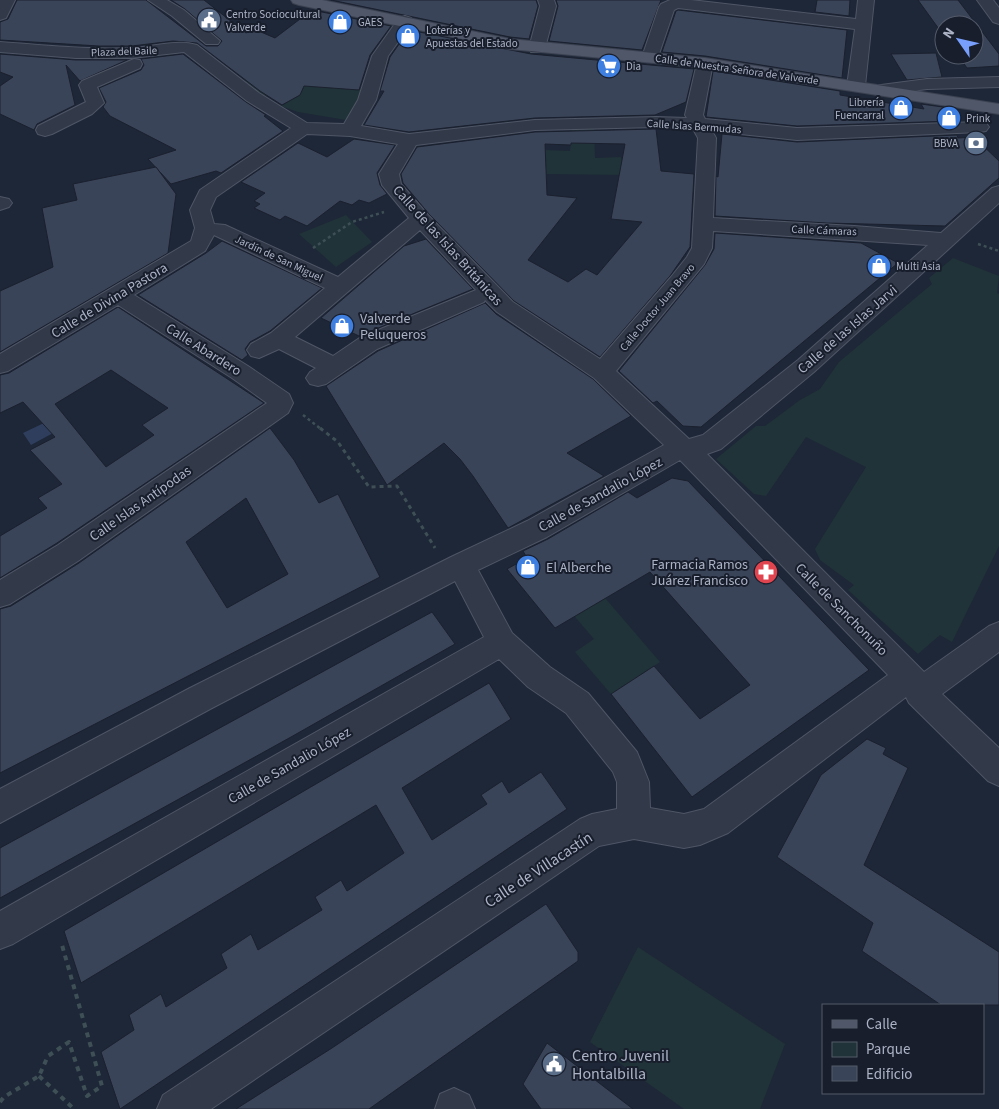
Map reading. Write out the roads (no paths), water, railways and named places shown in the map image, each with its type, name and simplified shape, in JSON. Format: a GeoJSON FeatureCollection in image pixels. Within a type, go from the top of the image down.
{"type":"FeatureCollection","features":[{"type":"Feature","properties":{"kind":"main road","name":"Calle de Nuestra Señora de Valverde"},"geometry":{"type":"LineString","coordinates":[[298,0],[537,48],[705,63],[999,109]]}},
{"type":"Feature","properties":{"kind":"street"},"geometry":{"type":"LineString","coordinates":[[0,15],[7,0]]}},
{"type":"Feature","properties":{"kind":"street"},"geometry":{"type":"LineString","coordinates":[[156,0],[178,13],[212,41]]}},
{"type":"Feature","properties":{"kind":"street"},"geometry":{"type":"LineString","coordinates":[[537,48],[548,6],[546,0]]}},
{"type":"Feature","properties":{"kind":"street"},"geometry":{"type":"LineString","coordinates":[[804,18],[807,0]]}},
{"type":"Feature","properties":{"kind":"street"},"geometry":{"type":"LineString","coordinates":[[856,86],[866,0]]}},
{"type":"Feature","properties":{"kind":"street"},"geometry":{"type":"LineString","coordinates":[[985,0],[999,18]]}},
{"type":"Feature","properties":{"kind":"street"},"geometry":{"type":"LineString","coordinates":[[650,57],[667,7],[676,3],[863,25]]}},
{"type":"Feature","properties":{"kind":"street"},"geometry":{"type":"LineString","coordinates":[[350,130],[367,100],[380,56],[405,22]]}},
{"type":"Feature","properties":{"kind":"street","name":"Plaza del Baile"},"geometry":{"type":"LineString","coordinates":[[1,48],[132,53],[176,47],[191,49],[253,97],[303,128]]}},
{"type":"Feature","properties":{"kind":"street","name":"Calle Doctor Juan Bravo"},"geometry":{"type":"LineString","coordinates":[[602,372],[697,259],[702,248],[707,138],[694,115],[705,63]]}},
{"type":"Feature","properties":{"kind":"street"},"geometry":{"type":"LineString","coordinates":[[45,130],[86,110],[95,103],[89,87],[134,64]]}},
{"type":"Feature","properties":{"kind":"street"},"geometry":{"type":"LineString","coordinates":[[881,90],[927,84],[991,82]]}},
{"type":"Feature","properties":{"kind":"street"},"geometry":{"type":"LineString","coordinates":[[968,104],[972,94],[991,82]]}},
{"type":"Feature","properties":{"kind":"street","name":"Calle Islas Bermudas"},"geometry":{"type":"LineString","coordinates":[[303,128],[350,130],[409,140],[535,125],[656,122],[699,124],[798,134],[988,132],[974,118],[968,104]]}},
{"type":"Feature","properties":{"kind":"street"},"geometry":{"type":"LineString","coordinates":[[212,228],[200,210],[207,194],[303,128]]}},
{"type":"Feature","properties":{"kind":"street","name":"Calle de las Islas Británicas"},"geometry":{"type":"LineString","coordinates":[[409,140],[389,174],[392,185],[505,307],[602,372],[683,448]]}},
{"type":"Feature","properties":{"kind":"street","name":"Calle de las Islas Jarvi"},"geometry":{"type":"LineString","coordinates":[[683,448],[703,446],[719,436],[806,366],[999,192]]}},
{"type":"Feature","properties":{"kind":"street","name":"Jardín de San Miguel"},"geometry":{"type":"LineString","coordinates":[[306,392],[269,345],[416,222]]}},
{"type":"Feature","properties":{"kind":"street","name":"Calle Cámaras"},"geometry":{"type":"LineString","coordinates":[[704,224],[773,229],[886,232],[944,240]]}},
{"type":"Feature","properties":{"kind":"street","name":"Jardín de San Miguel"},"geometry":{"type":"LineString","coordinates":[[212,228],[340,287]]}},
{"type":"Feature","properties":{"kind":"street","name":"Calle de Divina Pastora"},"geometry":{"type":"LineString","coordinates":[[0,365],[198,246],[212,228]]}},
{"type":"Feature","properties":{"kind":"street","name":"Calle Abardero"},"geometry":{"type":"LineString","coordinates":[[118,295],[240,372],[280,400],[281,403],[306,392]]}},
{"type":"Feature","properties":{"kind":"street","name":"Calle Islas Antípodas"},"geometry":{"type":"LineString","coordinates":[[0,595],[68,552],[306,392],[369,343],[476,297]]}},
{"type":"Feature","properties":{"kind":"street","name":"Calle de Sandalio López"},"geometry":{"type":"LineString","coordinates":[[0,807],[201,698],[449,558],[537,529],[683,448]]}},
{"type":"Feature","properties":{"kind":"street","name":"Calle de Sanchonuño"},"geometry":{"type":"LineString","coordinates":[[683,448],[999,770]]}},
{"type":"Feature","properties":{"kind":"street"},"geometry":{"type":"LineString","coordinates":[[449,558],[502,642],[539,677],[577,703],[626,763],[633,782],[634,822]]}},
{"type":"Feature","properties":{"kind":"street","name":"Calle de Villacastín"},"geometry":{"type":"LineString","coordinates":[[176,1109],[592,831],[634,822],[684,831],[700,828],[716,820],[873,702],[914,685],[999,634]]}},
{"type":"Feature","properties":{"kind":"street","name":"Calle de Sandalio López"},"geometry":{"type":"LineString","coordinates":[[0,931],[502,642]]}},
{"type":"Feature","properties":{"kind":"water"},"geometry":{"type":"Polygon","coordinates":[[[44,423],[66,426],[31,445],[23,433],[44,423]]]}},
{"type":"Feature","properties":{"kind":"place","name":"Centro Sociocultural Valverde"},"geometry":{"type":"Point","coordinates":[209,20]}},
{"type":"Feature","properties":{"kind":"place","name":"GAES"},"geometry":{"type":"Point","coordinates":[340,22]}},
{"type":"Feature","properties":{"kind":"place","name":"Loterías y Apuestas del Estado"},"geometry":{"type":"Point","coordinates":[408,36]}},
{"type":"Feature","properties":{"kind":"place","name":"Dia"},"geometry":{"type":"Point","coordinates":[609,66]}},
{"type":"Feature","properties":{"kind":"place","name":"Librería Fuencarral"},"geometry":{"type":"Point","coordinates":[901,108]}},
{"type":"Feature","properties":{"kind":"place","name":"Prink"},"geometry":{"type":"Point","coordinates":[949,118]}},
{"type":"Feature","properties":{"kind":"place","name":"BBVA"},"geometry":{"type":"Point","coordinates":[976,143]}},
{"type":"Feature","properties":{"kind":"place","name":"Multi Asia"},"geometry":{"type":"Point","coordinates":[879,266]}},
{"type":"Feature","properties":{"kind":"place","name":"Valverde Peluqueros"},"geometry":{"type":"Point","coordinates":[342,326]}},
{"type":"Feature","properties":{"kind":"place","name":"El Alberche"},"geometry":{"type":"Point","coordinates":[528,567]}},
{"type":"Feature","properties":{"kind":"place","name":"Farmacia Ramos Juárez Francisco"},"geometry":{"type":"Point","coordinates":[766,572]}},
{"type":"Feature","properties":{"kind":"place","name":"Centro Juvenil Hontalbilla"},"geometry":{"type":"Point","coordinates":[554,1064]}}]}
